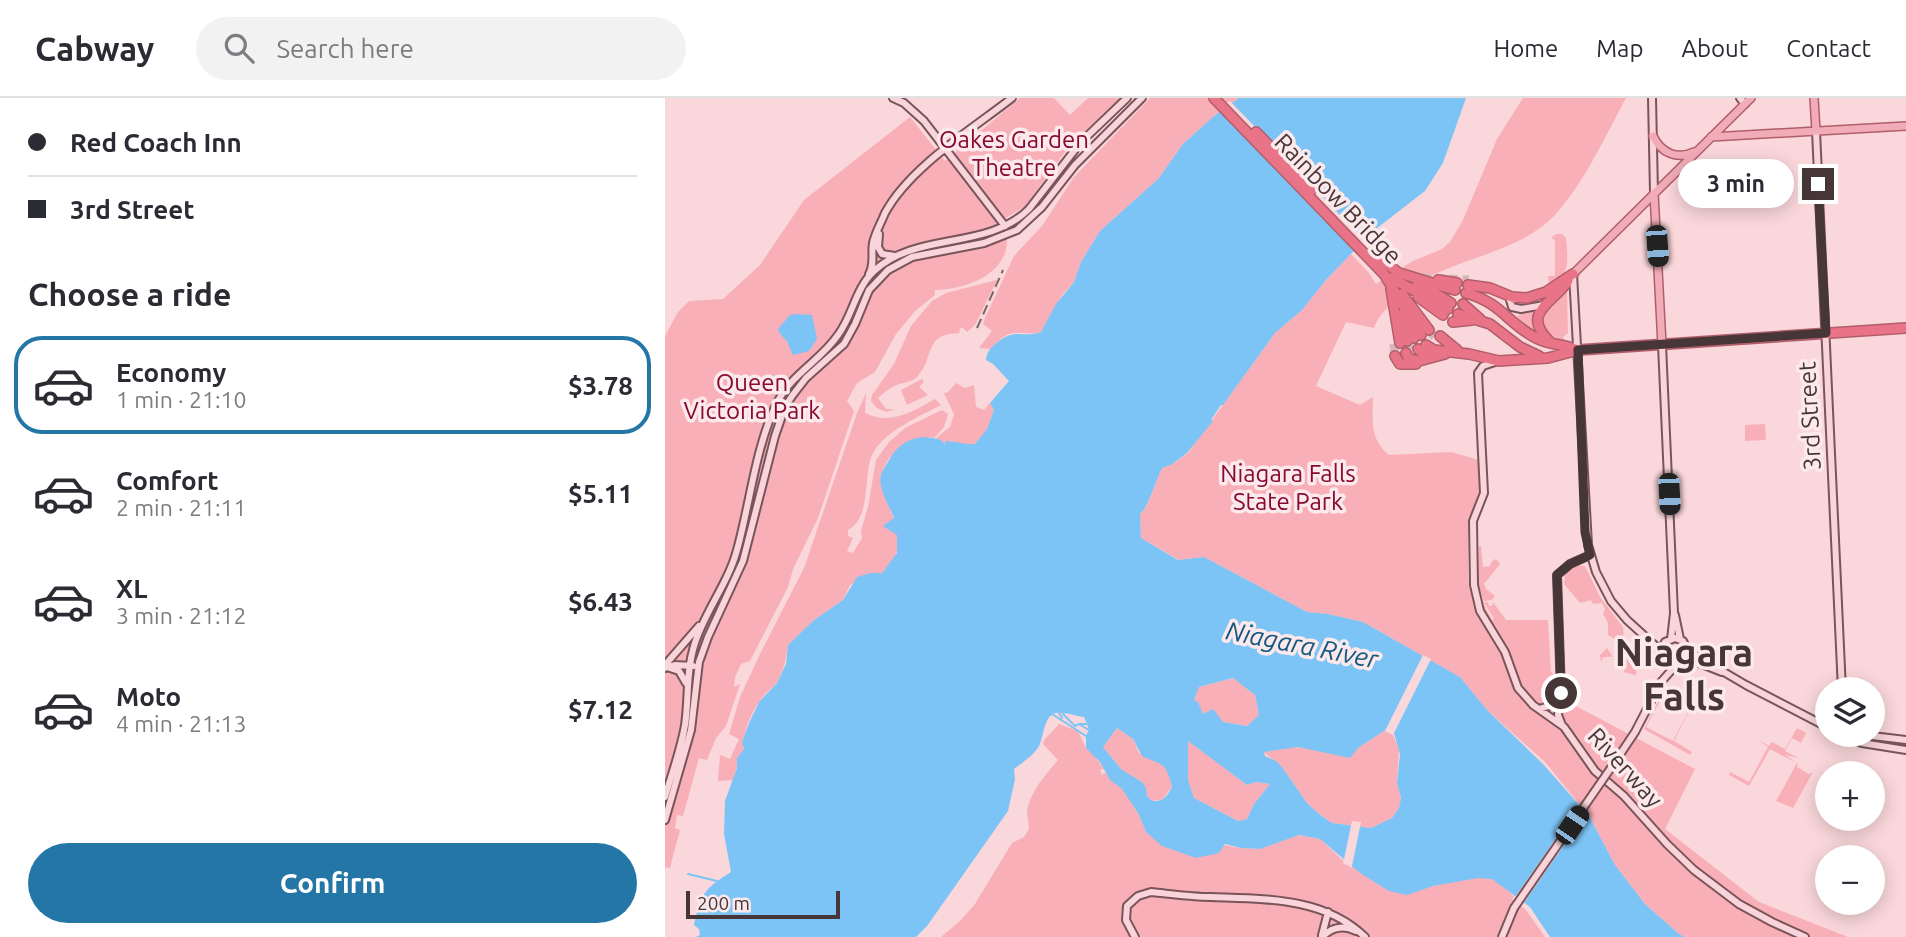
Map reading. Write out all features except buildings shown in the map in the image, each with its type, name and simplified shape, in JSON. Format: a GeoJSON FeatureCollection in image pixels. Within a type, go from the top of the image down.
{"type":"FeatureCollection","features":[{"type":"Feature","properties":{"kind":"highway","name":"Rainbow Bridge"},"geometry":{"type":"LineString","coordinates":[[1214,98],[1395,285],[1416,297],[1415,337]]}},
{"type":"Feature","properties":{"kind":"highway","name":"Rainbow Bridge"},"geometry":{"type":"LineString","coordinates":[[1223,98],[1389,268],[1395,285]]}},
{"type":"Feature","properties":{"kind":"highway"},"geometry":{"type":"LineString","coordinates":[[1467,297],[1531,297],[1546,292],[1573,274]]}},
{"type":"Feature","properties":{"kind":"highway"},"geometry":{"type":"LineString","coordinates":[[1553,344],[1540,331],[1539,312],[1573,274]]}},
{"type":"Feature","properties":{"kind":"highway"},"geometry":{"type":"LineString","coordinates":[[1395,285],[1416,297]]}},
{"type":"Feature","properties":{"kind":"highway"},"geometry":{"type":"LineString","coordinates":[[1395,285],[1416,297],[1452,297],[1416,297],[1395,285]]}},
{"type":"Feature","properties":{"kind":"highway"},"geometry":{"type":"LineString","coordinates":[[1415,337],[1416,297]]}},
{"type":"Feature","properties":{"kind":"highway"},"geometry":{"type":"LineString","coordinates":[[1415,337],[1401,326],[1416,297]]}},
{"type":"Feature","properties":{"kind":"highway"},"geometry":{"type":"LineString","coordinates":[[1467,297],[1484,299],[1534,337],[1578,350]]}},
{"type":"Feature","properties":{"kind":"highway"},"geometry":{"type":"LineString","coordinates":[[1467,297],[1479,320],[1523,349],[1548,358]]}},
{"type":"Feature","properties":{"kind":"highway"},"geometry":{"type":"LineString","coordinates":[[1432,350],[1416,364],[1401,364],[1432,350],[1503,361],[1548,358],[1578,350],[1906,328]]}},
{"type":"Feature","properties":{"kind":"main road"},"geometry":{"type":"LineString","coordinates":[[893,98],[917,113],[1005,225],[1009,234]]}},
{"type":"Feature","properties":{"kind":"main road"},"geometry":{"type":"LineString","coordinates":[[665,797],[683,734],[689,666],[703,622],[733,563],[775,407],[794,378],[838,336],[873,266],[873,243],[881,222],[908,182],[1012,98]]}},
{"type":"Feature","properties":{"kind":"main road"},"geometry":{"type":"LineString","coordinates":[[863,285],[874,271],[896,256],[929,245],[968,238],[1005,225],[1026,212],[1081,142],[1127,98]]}},
{"type":"Feature","properties":{"kind":"main road"},"geometry":{"type":"LineString","coordinates":[[665,820],[691,730],[698,667],[708,637],[740,569],[778,425],[795,391],[843,344],[855,324],[869,290],[888,270],[918,255],[977,245],[1009,234],[1030,219],[1065,176],[1142,98]]}},
{"type":"Feature","properties":{"kind":"main road"},"geometry":{"type":"LineString","coordinates":[[1652,98],[1674,613],[1680,639],[1688,651],[1717,666],[1724,673]]}},
{"type":"Feature","properties":{"kind":"main road","name":"3rd Street"},"geometry":{"type":"LineString","coordinates":[[1814,98],[1841,677]]}},
{"type":"Feature","properties":{"kind":"main road"},"geometry":{"type":"LineString","coordinates":[[1661,682],[1665,660],[1661,651],[1627,620],[1611,601],[1590,555],[1585,532],[1573,274],[1698,151],[1745,100]]}},
{"type":"Feature","properties":{"kind":"main road"},"geometry":{"type":"LineString","coordinates":[[1711,137],[1906,126]]}},
{"type":"Feature","properties":{"kind":"main road"},"geometry":{"type":"LineString","coordinates":[[1653,136],[1661,149],[1668,154],[1688,155],[1698,151]]}},
{"type":"Feature","properties":{"kind":"main road"},"geometry":{"type":"LineString","coordinates":[[881,222],[877,243],[879,251],[885,256],[896,256]]}},
{"type":"Feature","properties":{"kind":"main road"},"geometry":{"type":"LineString","coordinates":[[1519,298],[1512,298],[1509,304],[1521,309]]}},
{"type":"Feature","properties":{"kind":"main road"},"geometry":{"type":"LineString","coordinates":[[1517,324],[1515,313],[1521,309],[1546,304]]}},
{"type":"Feature","properties":{"kind":"main road","name":"Riverway"},"geometry":{"type":"LineString","coordinates":[[1503,361],[1483,366],[1479,371],[1484,493],[1474,517],[1473,578],[1479,607],[1505,652],[1518,688],[1539,709],[1564,727],[1595,771],[1624,796],[1694,870],[1739,904],[1805,937]]}},
{"type":"Feature","properties":{"kind":"main road"},"geometry":{"type":"LineString","coordinates":[[1564,727],[1558,713],[1561,693],[1557,575],[1570,564],[1590,555]]}},
{"type":"Feature","properties":{"kind":"main road"},"geometry":{"type":"LineString","coordinates":[[1661,651],[1668,640],[1674,613]]}},
{"type":"Feature","properties":{"kind":"main road"},"geometry":{"type":"LineString","coordinates":[[666,667],[703,622]]}},
{"type":"Feature","properties":{"kind":"main road"},"geometry":{"type":"LineString","coordinates":[[1642,633],[1668,640],[1680,639]]}},
{"type":"Feature","properties":{"kind":"main road"},"geometry":{"type":"LineString","coordinates":[[1502,934],[1514,908],[1635,732],[1661,682],[1688,651]]}},
{"type":"Feature","properties":{"kind":"main road"},"geometry":{"type":"LineString","coordinates":[[1665,660],[1694,662],[1724,673],[1815,721]]}},
{"type":"Feature","properties":{"kind":"main road"},"geometry":{"type":"LineString","coordinates":[[666,667],[675,664],[698,667]]}},
{"type":"Feature","properties":{"kind":"main road"},"geometry":{"type":"LineString","coordinates":[[666,667],[679,671],[687,685]]}},
{"type":"Feature","properties":{"kind":"main road"},"geometry":{"type":"LineString","coordinates":[[1539,709],[1551,705],[1561,693]]}},
{"type":"Feature","properties":{"kind":"main road"},"geometry":{"type":"LineString","coordinates":[[1885,738],[1906,740]]}},
{"type":"Feature","properties":{"kind":"main road"},"geometry":{"type":"LineString","coordinates":[[1885,747],[1906,750]]}},
{"type":"Feature","properties":{"kind":"main road"},"geometry":{"type":"LineString","coordinates":[[1135,937],[1126,920],[1128,905],[1151,892],[1276,900],[1328,912],[1350,923],[1363,935]]}},
{"type":"Feature","properties":{"kind":"main road"},"geometry":{"type":"LineString","coordinates":[[1322,937],[1328,912]]}},
{"type":"Feature","properties":{"kind":"main road"},"geometry":{"type":"LineString","coordinates":[[1322,937],[1337,928],[1348,928],[1363,935]]}},
{"type":"Feature","properties":{"kind":"green space","name":"Queen Victoria Park"},"geometry":{"type":"Polygon","coordinates":[[[1020,98],[1054,98],[1070,115],[1088,98],[1120,98],[1071,144],[1025,206],[1003,220],[1007,236],[1006,250],[991,272],[965,285],[935,290],[935,295],[916,310],[896,334],[875,372],[857,383],[847,401],[854,411],[818,518],[793,569],[788,587],[750,661],[741,664],[735,677],[734,687],[740,684],[726,726],[716,738],[707,760],[699,758],[683,816],[677,815],[675,828],[680,830],[670,868],[665,869],[665,336],[678,312],[689,301],[723,299],[760,265],[804,200],[910,117],[945,161],[1020,98]]]}},
{"type":"Feature","properties":{"kind":"green space"},"geometry":{"type":"Polygon","coordinates":[[[1150,98],[1239,98],[1183,144],[1158,179],[1100,231],[1081,262],[1074,282],[1062,295],[1041,332],[1009,334],[990,349],[979,348],[992,331],[983,324],[1014,256],[1042,226],[1074,177],[1150,98]]]}},
{"type":"Feature","properties":{"kind":"green space","name":"Niagara Falls State Park"},"geometry":{"type":"Polygon","coordinates":[[[1523,98],[1626,98],[1584,176],[1553,217],[1515,243],[1420,282],[1389,307],[1374,328],[1346,322],[1316,386],[1360,405],[1373,397],[1375,436],[1389,455],[1451,452],[1479,460],[1481,492],[1468,520],[1468,575],[1469,587],[1482,620],[1488,620],[1478,593],[1492,620],[1494,619],[1484,602],[1492,606],[1493,602],[1506,620],[1548,620],[1555,695],[1695,769],[1665,829],[1759,902],[1848,937],[1685,937],[1679,934],[1645,904],[1615,865],[1589,816],[1545,762],[1487,710],[1460,677],[1363,622],[1307,612],[1204,557],[1179,560],[1141,538],[1140,514],[1162,468],[1188,453],[1275,333],[1302,310],[1351,254],[1376,284],[1413,261],[1442,249],[1450,242],[1463,220],[1497,139],[1523,98]]]}},
{"type":"Feature","properties":{"kind":"green space"},"geometry":{"type":"Polygon","coordinates":[[[1562,234],[1566,238],[1567,264],[1563,276],[1552,284],[1549,283],[1548,276],[1555,276],[1555,240],[1551,238],[1562,234]]]}},
{"type":"Feature","properties":{"kind":"green space"},"geometry":{"type":"Polygon","coordinates":[[[997,280],[975,325],[967,332],[962,327],[960,333],[940,337],[931,348],[917,377],[892,388],[878,398],[886,409],[895,409],[886,412],[877,408],[871,401],[872,395],[894,364],[911,326],[932,301],[946,293],[997,280]]]}},
{"type":"Feature","properties":{"kind":"green space"},"geometry":{"type":"Polygon","coordinates":[[[1564,290],[1567,292],[1568,333],[1563,337],[1565,341],[1557,341],[1542,329],[1541,315],[1564,290]]]}},
{"type":"Feature","properties":{"kind":"green space"},"geometry":{"type":"Polygon","coordinates":[[[1538,309],[1540,334],[1517,317],[1523,311],[1538,309]]]}},
{"type":"Feature","properties":{"kind":"green space"},"geometry":{"type":"Polygon","coordinates":[[[922,379],[924,382],[919,387],[928,395],[907,405],[901,390],[922,379]]]}},
{"type":"Feature","properties":{"kind":"green space"},"geometry":{"type":"Polygon","coordinates":[[[956,383],[965,388],[974,385],[976,407],[984,410],[990,403],[994,410],[987,429],[975,445],[959,445],[951,441],[945,445],[936,438],[950,427],[954,414],[944,393],[956,383]]]}},
{"type":"Feature","properties":{"kind":"green space"},"geometry":{"type":"Polygon","coordinates":[[[866,393],[865,413],[874,417],[901,415],[935,399],[941,405],[894,431],[873,453],[861,515],[856,524],[848,530],[848,536],[853,538],[847,551],[853,553],[862,538],[861,531],[876,460],[889,442],[905,428],[942,410],[948,414],[944,427],[934,438],[929,437],[898,451],[890,457],[884,468],[884,491],[898,538],[896,554],[882,573],[870,573],[850,585],[843,600],[814,620],[788,645],[779,678],[758,703],[748,723],[744,750],[737,758],[733,780],[718,781],[720,755],[730,759],[739,739],[729,734],[740,697],[804,568],[866,393]]]}},
{"type":"Feature","properties":{"kind":"green space"},"geometry":{"type":"Polygon","coordinates":[[[1765,424],[1766,440],[1745,441],[1745,425],[1765,424]]]}},
{"type":"Feature","properties":{"kind":"green space"},"geometry":{"type":"Polygon","coordinates":[[[1479,546],[1483,567],[1490,566],[1496,559],[1500,564],[1484,584],[1495,596],[1492,600],[1484,601],[1478,586],[1479,546]]]}},
{"type":"Feature","properties":{"kind":"green space"},"geometry":{"type":"Polygon","coordinates":[[[1575,565],[1585,566],[1600,597],[1623,627],[1624,641],[1640,659],[1635,675],[1624,672],[1626,663],[1623,656],[1603,657],[1601,662],[1600,655],[1607,648],[1612,656],[1621,655],[1621,643],[1608,635],[1608,623],[1603,614],[1605,609],[1602,603],[1593,604],[1591,600],[1580,603],[1564,584],[1565,573],[1575,565]]]}},
{"type":"Feature","properties":{"kind":"green space"},"geometry":{"type":"Polygon","coordinates":[[[1234,678],[1255,695],[1259,715],[1247,726],[1223,722],[1203,714],[1194,700],[1199,687],[1234,678]]]}},
{"type":"Feature","properties":{"kind":"green space"},"geometry":{"type":"Polygon","coordinates":[[[1706,678],[1674,741],[1692,752],[1690,755],[1644,729],[1667,688],[1646,727],[1673,741],[1706,678]]]}},
{"type":"Feature","properties":{"kind":"green space"},"geometry":{"type":"Polygon","coordinates":[[[1059,724],[1078,731],[1086,748],[1104,769],[1100,770],[1102,775],[1105,772],[1130,799],[1146,832],[1259,849],[1298,835],[1320,839],[1351,868],[1352,866],[1361,873],[1407,894],[1473,878],[1491,879],[1514,896],[1512,899],[1526,910],[1545,937],[941,937],[975,904],[1012,843],[1024,837],[1029,829],[1027,811],[1031,797],[1058,760],[1043,744],[1044,740],[1059,724]]]}},
{"type":"Feature","properties":{"kind":"green space"},"geometry":{"type":"Polygon","coordinates":[[[1117,728],[1133,739],[1139,753],[1166,767],[1172,786],[1163,799],[1152,801],[1147,796],[1146,788],[1122,770],[1103,747],[1117,728]]]}},
{"type":"Feature","properties":{"kind":"green space"},"geometry":{"type":"Polygon","coordinates":[[[1797,728],[1806,733],[1801,743],[1792,738],[1785,751],[1798,758],[1785,755],[1795,762],[1770,749],[1749,786],[1729,775],[1730,772],[1749,782],[1768,747],[1758,740],[1769,746],[1772,742],[1785,749],[1797,728]]]}},
{"type":"Feature","properties":{"kind":"green space"},"geometry":{"type":"Polygon","coordinates":[[[1386,729],[1395,732],[1393,735],[1399,749],[1397,783],[1401,799],[1392,818],[1371,828],[1332,823],[1319,814],[1307,803],[1282,767],[1263,752],[1286,747],[1347,750],[1361,746],[1386,729]]]}},
{"type":"Feature","properties":{"kind":"green space"},"geometry":{"type":"Polygon","coordinates":[[[1188,740],[1247,785],[1256,782],[1270,784],[1254,804],[1247,819],[1238,821],[1194,798],[1188,780],[1188,740]]]}},
{"type":"Feature","properties":{"kind":"green space"},"geometry":{"type":"Polygon","coordinates":[[[1797,763],[1797,767],[1809,774],[1813,772],[1793,808],[1776,801],[1797,763]]]}},
{"type":"Feature","properties":{"kind":"water","name":"Niagara River"},"geometry":{"type":"Polygon","coordinates":[[[1239,98],[1466,98],[1443,163],[1425,191],[1372,232],[1326,280],[1302,310],[1275,333],[1187,453],[1162,468],[1140,514],[1141,538],[1178,560],[1204,557],[1307,612],[1363,622],[1460,677],[1487,710],[1543,764],[1589,816],[1615,865],[1645,904],[1685,937],[1550,937],[1530,907],[1492,879],[1478,878],[1433,886],[1407,895],[1389,891],[1360,873],[1320,839],[1299,835],[1260,849],[1225,844],[1219,853],[1196,858],[1162,846],[1146,832],[1138,813],[1122,789],[1110,780],[1100,762],[1086,748],[1089,729],[1084,717],[1056,713],[1049,718],[1037,750],[1014,769],[1015,779],[1008,811],[927,926],[916,937],[696,937],[700,935],[699,929],[694,925],[705,893],[731,872],[724,834],[725,801],[737,768],[737,758],[744,749],[742,742],[759,702],[777,683],[786,664],[788,645],[814,620],[843,600],[857,577],[882,573],[897,553],[897,535],[883,526],[894,518],[880,480],[893,453],[904,443],[925,437],[941,440],[945,445],[945,441],[975,444],[987,429],[994,410],[990,403],[1009,381],[986,360],[990,350],[1001,339],[1013,334],[1041,332],[1056,304],[1074,282],[1081,262],[1100,231],[1158,179],[1183,144],[1239,98]],[[1233,678],[1199,687],[1194,700],[1198,702],[1203,714],[1213,709],[1223,722],[1247,726],[1259,715],[1255,695],[1233,678]],[[1117,728],[1103,747],[1122,770],[1142,782],[1152,801],[1167,795],[1172,786],[1165,769],[1142,756],[1133,739],[1117,728]],[[1387,729],[1358,748],[1350,758],[1298,747],[1264,752],[1265,756],[1282,767],[1307,803],[1319,814],[1332,823],[1371,828],[1392,818],[1399,808],[1401,798],[1397,783],[1400,754],[1394,733],[1387,729]],[[1188,741],[1188,780],[1194,798],[1238,821],[1247,819],[1254,804],[1270,784],[1256,782],[1247,785],[1188,741]]]}},
{"type":"Feature","properties":{"kind":"water"},"geometry":{"type":"Polygon","coordinates":[[[790,315],[812,315],[817,339],[809,351],[793,355],[778,329],[790,315]]]}},
{"type":"Feature","properties":{"kind":"pier"},"geometry":{"type":"Polygon","coordinates":[[[1230,101],[1367,243],[1356,253],[1217,109],[1230,101]]]}},
{"type":"Feature","properties":{"kind":"pier"},"geometry":{"type":"Polygon","coordinates":[[[1423,655],[1431,659],[1393,735],[1385,731],[1423,655]]]}},
{"type":"Feature","properties":{"kind":"pier"},"geometry":{"type":"Polygon","coordinates":[[[1581,802],[1588,810],[1522,906],[1513,900],[1581,802]]]}},
{"type":"Feature","properties":{"kind":"pier"},"geometry":{"type":"Polygon","coordinates":[[[1352,821],[1361,822],[1352,866],[1343,864],[1352,821]]]}},
{"type":"Feature","properties":{"kind":"waterway"},"geometry":{"type":"LineString","coordinates":[[1059,713],[1062,718]]}},
{"type":"Feature","properties":{"kind":"waterway"},"geometry":{"type":"LineString","coordinates":[[1052,714],[1086,736]]}},
{"type":"Feature","properties":{"kind":"waterway"},"geometry":{"type":"LineString","coordinates":[[1063,714],[1075,726]]}},
{"type":"Feature","properties":{"kind":"waterway"},"geometry":{"type":"LineString","coordinates":[[1079,724],[1088,724]]}},
{"type":"Feature","properties":{"kind":"waterway"},"geometry":{"type":"LineString","coordinates":[[1075,726],[1079,724],[1089,730]]}},
{"type":"Feature","properties":{"kind":"waterway"},"geometry":{"type":"LineString","coordinates":[[688,874],[717,881]]}},
{"type":"Feature","properties":{"kind":"tunnel"},"geometry":{"type":"LineString","coordinates":[[1422,278],[1469,280]]}},
{"type":"Feature","properties":{"kind":"tunnel"},"geometry":{"type":"LineString","coordinates":[[1429,330],[1436,339]]}},
{"type":"Feature","properties":{"kind":"tunnel"},"geometry":{"type":"LineString","coordinates":[[1407,341],[1411,352]]}},
{"type":"Feature","properties":{"kind":"tunnel"},"geometry":{"type":"LineString","coordinates":[[1394,344],[1395,356]]}},
{"type":"Feature","properties":{"kind":"railway"},"geometry":{"type":"LineString","coordinates":[[977,328],[1003,270]]}},
{"type":"Feature","properties":{"kind":"district","name":"Niagara Falls"},"geometry":{"type":"Point","coordinates":[1684,675]}},
{"type":"Feature","properties":{"kind":"route"},"geometry":{"type":"LineString","coordinates":[[1561,693],[1557,575],[1560,570],[1590,555],[1585,532],[1578,350],[1826,333],[1818,184]]}},
{"type":"Feature","properties":{"kind":"park label","name":"Oakes Garden Theatre"},"geometry":{"type":"Point","coordinates":[1014,154]}}]}
